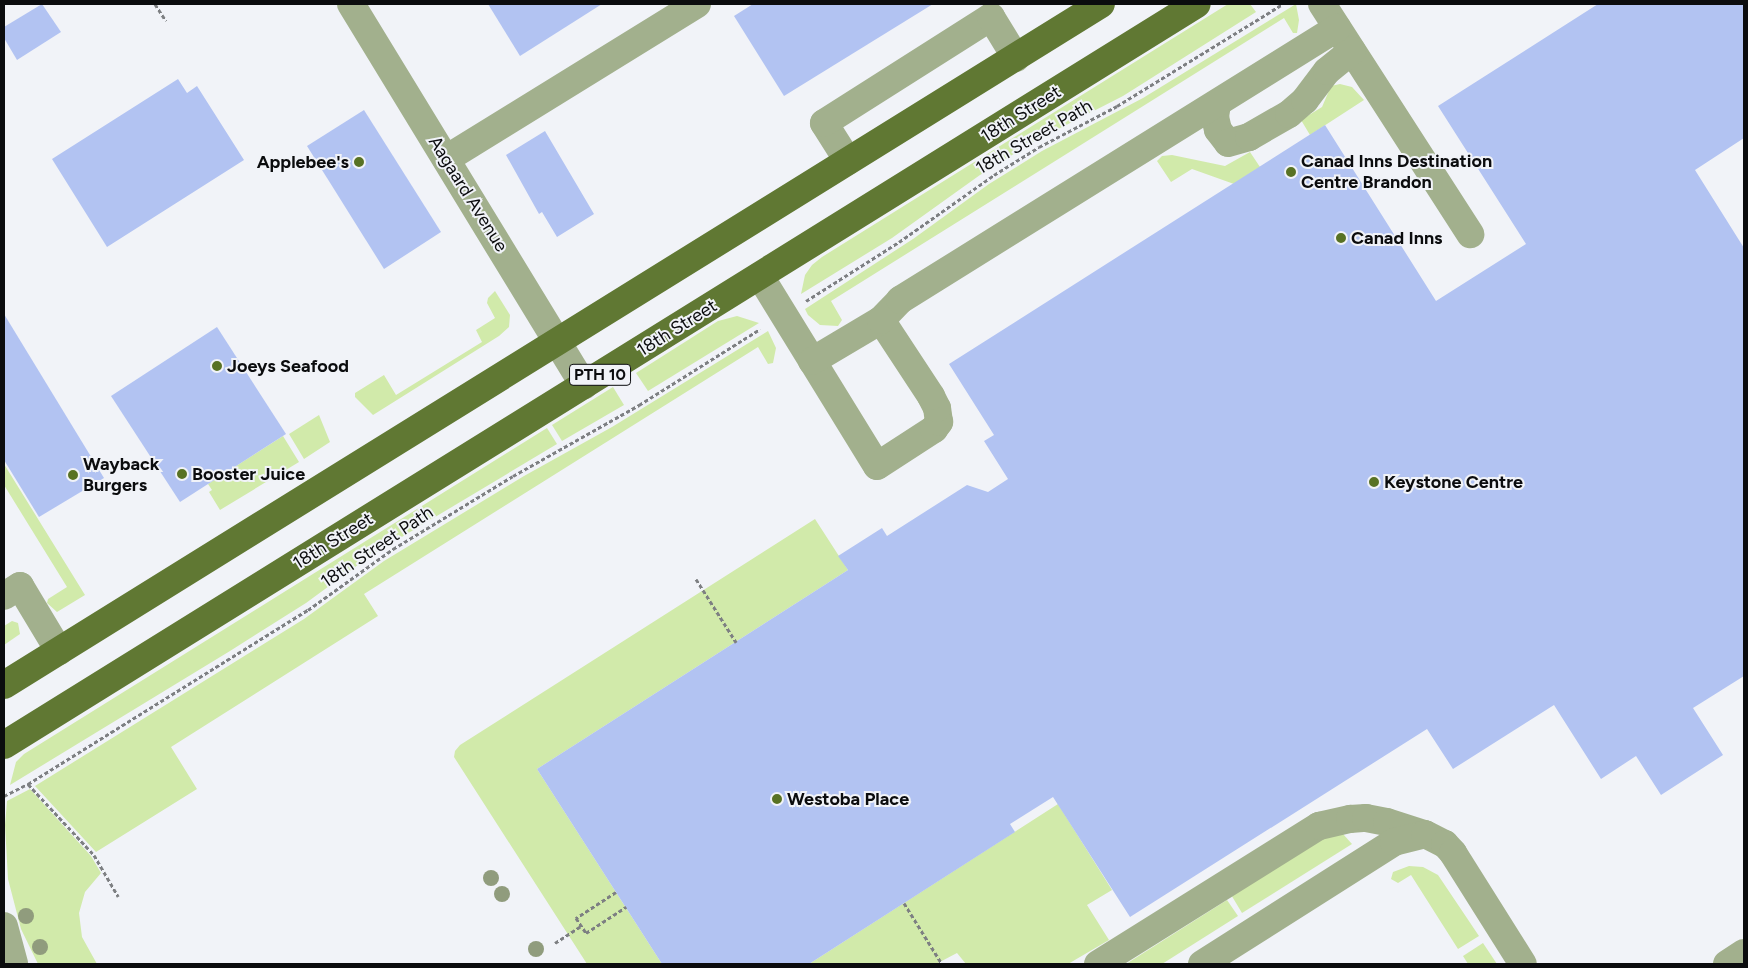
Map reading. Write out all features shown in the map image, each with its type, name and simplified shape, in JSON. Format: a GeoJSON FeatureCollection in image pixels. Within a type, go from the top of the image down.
{"type":"FeatureCollection","features":[{"type":"Feature","properties":{"kind":"main road","name":"PTH 10"},"geometry":{"type":"LineString","coordinates":[[4,685],[1101,4]]}},
{"type":"Feature","properties":{"kind":"main road","name":"18th Street"},"geometry":{"type":"LineString","coordinates":[[4,745],[1196,4]]}},
{"type":"Feature","properties":{"kind":"street","name":"Aagaard Avenue"},"geometry":{"type":"LineString","coordinates":[[351,4],[584,385]]}},
{"type":"Feature","properties":{"kind":"street"},"geometry":{"type":"LineString","coordinates":[[446,159],[697,4]]}},
{"type":"Feature","properties":{"kind":"street"},"geometry":{"type":"LineString","coordinates":[[1322,4],[1470,234]]}},
{"type":"Feature","properties":{"kind":"street"},"geometry":{"type":"LineString","coordinates":[[848,161],[824,123],[991,17],[1016,58]]}},
{"type":"Feature","properties":{"kind":"street"},"geometry":{"type":"LineString","coordinates":[[812,361],[881,320],[900,300],[1337,28]]}},
{"type":"Feature","properties":{"kind":"street"},"geometry":{"type":"LineString","coordinates":[[1186,123],[1201,127],[1218,139],[1228,143],[1249,137],[1289,114],[1305,100],[1331,66],[1352,51]]}},
{"type":"Feature","properties":{"kind":"street"},"geometry":{"type":"LineString","coordinates":[[1217,104],[1215,117],[1218,130],[1228,143]]}},
{"type":"Feature","properties":{"kind":"street"},"geometry":{"type":"LineString","coordinates":[[760,276],[877,466],[934,429],[939,422],[931,396],[881,320]]}},
{"type":"Feature","properties":{"kind":"street"},"geometry":{"type":"LineString","coordinates":[[4,596],[20,586],[59,651]]}},
{"type":"Feature","properties":{"kind":"street"},"geometry":{"type":"LineString","coordinates":[[4,755],[12,744],[38,724]]}},
{"type":"Feature","properties":{"kind":"street"},"geometry":{"type":"LineString","coordinates":[[1098,964],[1319,826],[1350,819],[1366,818],[1387,822],[1425,834],[1445,844],[1523,964]]}},
{"type":"Feature","properties":{"kind":"street"},"geometry":{"type":"LineString","coordinates":[[1202,964],[1394,842],[1425,834]]}},
{"type":"Feature","properties":{"kind":"street"},"geometry":{"type":"LineString","coordinates":[[4,926],[14,964]]}},
{"type":"Feature","properties":{"kind":"street"},"geometry":{"type":"LineString","coordinates":[[1727,964],[1744,953]]}},
{"type":"Feature","properties":{"kind":"path"},"geometry":{"type":"LineString","coordinates":[[155,4],[166,21]]}},
{"type":"Feature","properties":{"kind":"path","name":"18th Street Path"},"geometry":{"type":"LineString","coordinates":[[803,302],[898,242],[994,175],[1038,147],[1117,106],[1283,4]]}},
{"type":"Feature","properties":{"kind":"path","name":"18th Street Path"},"geometry":{"type":"LineString","coordinates":[[4,796],[28,784],[308,610],[393,549],[513,476],[639,405],[764,327]]}},
{"type":"Feature","properties":{"kind":"path"},"geometry":{"type":"LineString","coordinates":[[696,579],[736,642]]}},
{"type":"Feature","properties":{"kind":"path"},"geometry":{"type":"LineString","coordinates":[[28,784],[94,855],[118,896]]}},
{"type":"Feature","properties":{"kind":"path"},"geometry":{"type":"LineString","coordinates":[[616,892],[576,918],[581,926],[586,933],[626,907]]}},
{"type":"Feature","properties":{"kind":"path"},"geometry":{"type":"LineString","coordinates":[[904,903],[942,964]]}},
{"type":"Feature","properties":{"kind":"path"},"geometry":{"type":"LineString","coordinates":[[555,943],[581,926]]}},
{"type":"Feature","properties":{"kind":"green space"},"geometry":{"type":"Polygon","coordinates":[[[1228,4],[1250,4],[1256,12],[1123,96],[1033,142],[980,175],[892,238],[801,294],[805,275],[812,265],[822,257],[1228,4]]]}},
{"type":"Feature","properties":{"kind":"green space"},"geometry":{"type":"Polygon","coordinates":[[[1296,4],[1299,20],[1297,33],[1293,33],[1284,18],[831,301],[842,320],[838,326],[820,325],[808,315],[805,309],[913,239],[989,184],[1042,151],[1143,98],[1296,4]]]}},
{"type":"Feature","properties":{"kind":"green space"},"geometry":{"type":"Polygon","coordinates":[[[1340,84],[1352,87],[1364,100],[1310,135],[1301,120],[1322,107],[1331,86],[1340,84]]]}},
{"type":"Feature","properties":{"kind":"green space"},"geometry":{"type":"Polygon","coordinates":[[[1250,152],[1260,167],[1234,184],[1192,169],[1171,182],[1157,161],[1162,156],[1172,155],[1225,166],[1250,152]]]}},
{"type":"Feature","properties":{"kind":"green space"},"geometry":{"type":"Polygon","coordinates":[[[495,291],[510,315],[509,327],[499,336],[373,415],[355,397],[355,393],[384,375],[396,395],[482,342],[476,330],[495,318],[487,303],[488,298],[495,291]]]}},
{"type":"Feature","properties":{"kind":"green space"},"geometry":{"type":"Polygon","coordinates":[[[737,316],[759,323],[648,391],[636,373],[718,321],[737,316]]]}},
{"type":"Feature","properties":{"kind":"green space"},"geometry":{"type":"Polygon","coordinates":[[[768,331],[776,348],[773,363],[768,364],[758,347],[364,594],[378,616],[171,747],[197,789],[96,852],[35,786],[304,619],[384,561],[524,476],[612,427],[768,331]]]}},
{"type":"Feature","properties":{"kind":"green space"},"geometry":{"type":"Polygon","coordinates":[[[613,387],[624,405],[562,441],[552,425],[613,387]]]}},
{"type":"Feature","properties":{"kind":"green space"},"geometry":{"type":"Polygon","coordinates":[[[319,415],[330,442],[304,459],[289,434],[319,415]]]}},
{"type":"Feature","properties":{"kind":"green space"},"geometry":{"type":"Polygon","coordinates":[[[547,428],[557,444],[370,556],[306,603],[10,785],[16,762],[24,754],[547,428]]]}},
{"type":"Feature","properties":{"kind":"green space"},"geometry":{"type":"Polygon","coordinates":[[[283,436],[299,462],[220,510],[209,492],[212,490],[208,484],[283,436]]]}},
{"type":"Feature","properties":{"kind":"green space"},"geometry":{"type":"Polygon","coordinates":[[[4,464],[85,595],[57,612],[47,603],[48,599],[67,587],[4,485],[4,464]]]}},
{"type":"Feature","properties":{"kind":"green space"},"geometry":{"type":"Polygon","coordinates":[[[815,519],[848,570],[537,769],[662,964],[587,964],[454,757],[455,751],[460,745],[815,519]]]}},
{"type":"Feature","properties":{"kind":"green space"},"geometry":{"type":"Polygon","coordinates":[[[12,621],[18,623],[20,634],[4,645],[4,626],[12,621]]]}},
{"type":"Feature","properties":{"kind":"green space"},"geometry":{"type":"Polygon","coordinates":[[[30,789],[91,856],[101,873],[85,892],[79,913],[82,937],[97,964],[38,964],[21,929],[8,879],[5,825],[7,801],[30,789]]]}},
{"type":"Feature","properties":{"kind":"green space"},"geometry":{"type":"Polygon","coordinates":[[[1058,804],[1112,890],[1087,905],[1109,940],[1068,964],[966,964],[957,953],[936,964],[809,964],[1058,804]]]}},
{"type":"Feature","properties":{"kind":"green space"},"geometry":{"type":"Polygon","coordinates":[[[1314,832],[1343,834],[1352,844],[1242,913],[1227,888],[1314,832]]]}},
{"type":"Feature","properties":{"kind":"green space"},"geometry":{"type":"Polygon","coordinates":[[[1409,866],[1423,867],[1438,875],[1479,936],[1458,949],[1411,875],[1398,883],[1391,879],[1393,872],[1409,866]]]}},
{"type":"Feature","properties":{"kind":"green space"},"geometry":{"type":"Polygon","coordinates":[[[1227,900],[1238,916],[1162,964],[1126,964],[1227,900]]]}},
{"type":"Feature","properties":{"kind":"green space"},"geometry":{"type":"Polygon","coordinates":[[[1483,943],[1497,964],[1468,964],[1463,956],[1483,943]]]}},
{"type":"Feature","properties":{"kind":"building"},"geometry":{"type":"Polygon","coordinates":[[[42,4],[61,32],[17,60],[4,38],[4,27],[42,4]]]}},
{"type":"Feature","properties":{"kind":"building"},"geometry":{"type":"Polygon","coordinates":[[[488,4],[602,4],[520,56],[488,4]]]}},
{"type":"Feature","properties":{"kind":"building"},"geometry":{"type":"Polygon","coordinates":[[[753,4],[933,4],[784,96],[734,16],[753,4]]]}},
{"type":"Feature","properties":{"kind":"building","name":"Keystone Centre"},"geometry":{"type":"Polygon","coordinates":[[[1598,4],[1744,4],[1744,138],[1695,170],[1744,248],[1744,676],[1693,708],[1723,755],[1661,795],[1636,756],[1601,779],[1554,705],[1453,769],[1427,729],[1130,917],[1053,797],[1010,824],[1015,832],[809,964],[662,964],[537,769],[848,570],[838,556],[882,528],[887,536],[967,485],[988,492],[1008,479],[984,441],[994,435],[949,364],[1325,125],[1436,301],[1526,244],[1438,106],[1598,4]]]}},
{"type":"Feature","properties":{"kind":"building"},"geometry":{"type":"Polygon","coordinates":[[[178,79],[187,93],[197,86],[244,160],[107,247],[52,159],[178,79]]]}},
{"type":"Feature","properties":{"kind":"building"},"geometry":{"type":"Polygon","coordinates":[[[364,110],[441,232],[384,269],[307,146],[364,110]]]}},
{"type":"Feature","properties":{"kind":"building"},"geometry":{"type":"Polygon","coordinates":[[[545,131],[594,214],[557,237],[542,212],[539,214],[506,155],[545,131]]]}},
{"type":"Feature","properties":{"kind":"building"},"geometry":{"type":"Polygon","coordinates":[[[4,314],[104,478],[39,517],[4,460],[4,314]]]}},
{"type":"Feature","properties":{"kind":"building"},"geometry":{"type":"Polygon","coordinates":[[[217,327],[286,434],[180,502],[111,396],[217,327]]]}},
{"type":"Feature","properties":{"kind":"place","name":"Applebee's"},"geometry":{"type":"Point","coordinates":[359,162]}},
{"type":"Feature","properties":{"kind":"place","name":"Canad Inns Destination Centre Brandon"},"geometry":{"type":"Point","coordinates":[1291,172]}},
{"type":"Feature","properties":{"kind":"place","name":"Canad Inns"},"geometry":{"type":"Point","coordinates":[1341,238]}},
{"type":"Feature","properties":{"kind":"place","name":"Joeys Seafood"},"geometry":{"type":"Point","coordinates":[217,366]}},
{"type":"Feature","properties":{"kind":"place","name":"Booster Juice"},"geometry":{"type":"Point","coordinates":[182,474]}},
{"type":"Feature","properties":{"kind":"place","name":"Wayback Burgers"},"geometry":{"type":"Point","coordinates":[73,475]}},
{"type":"Feature","properties":{"kind":"place","name":"Keystone Centre"},"geometry":{"type":"Point","coordinates":[1374,482]}},
{"type":"Feature","properties":{"kind":"place","name":"Westoba Place"},"geometry":{"type":"Point","coordinates":[777,799]}}]}
